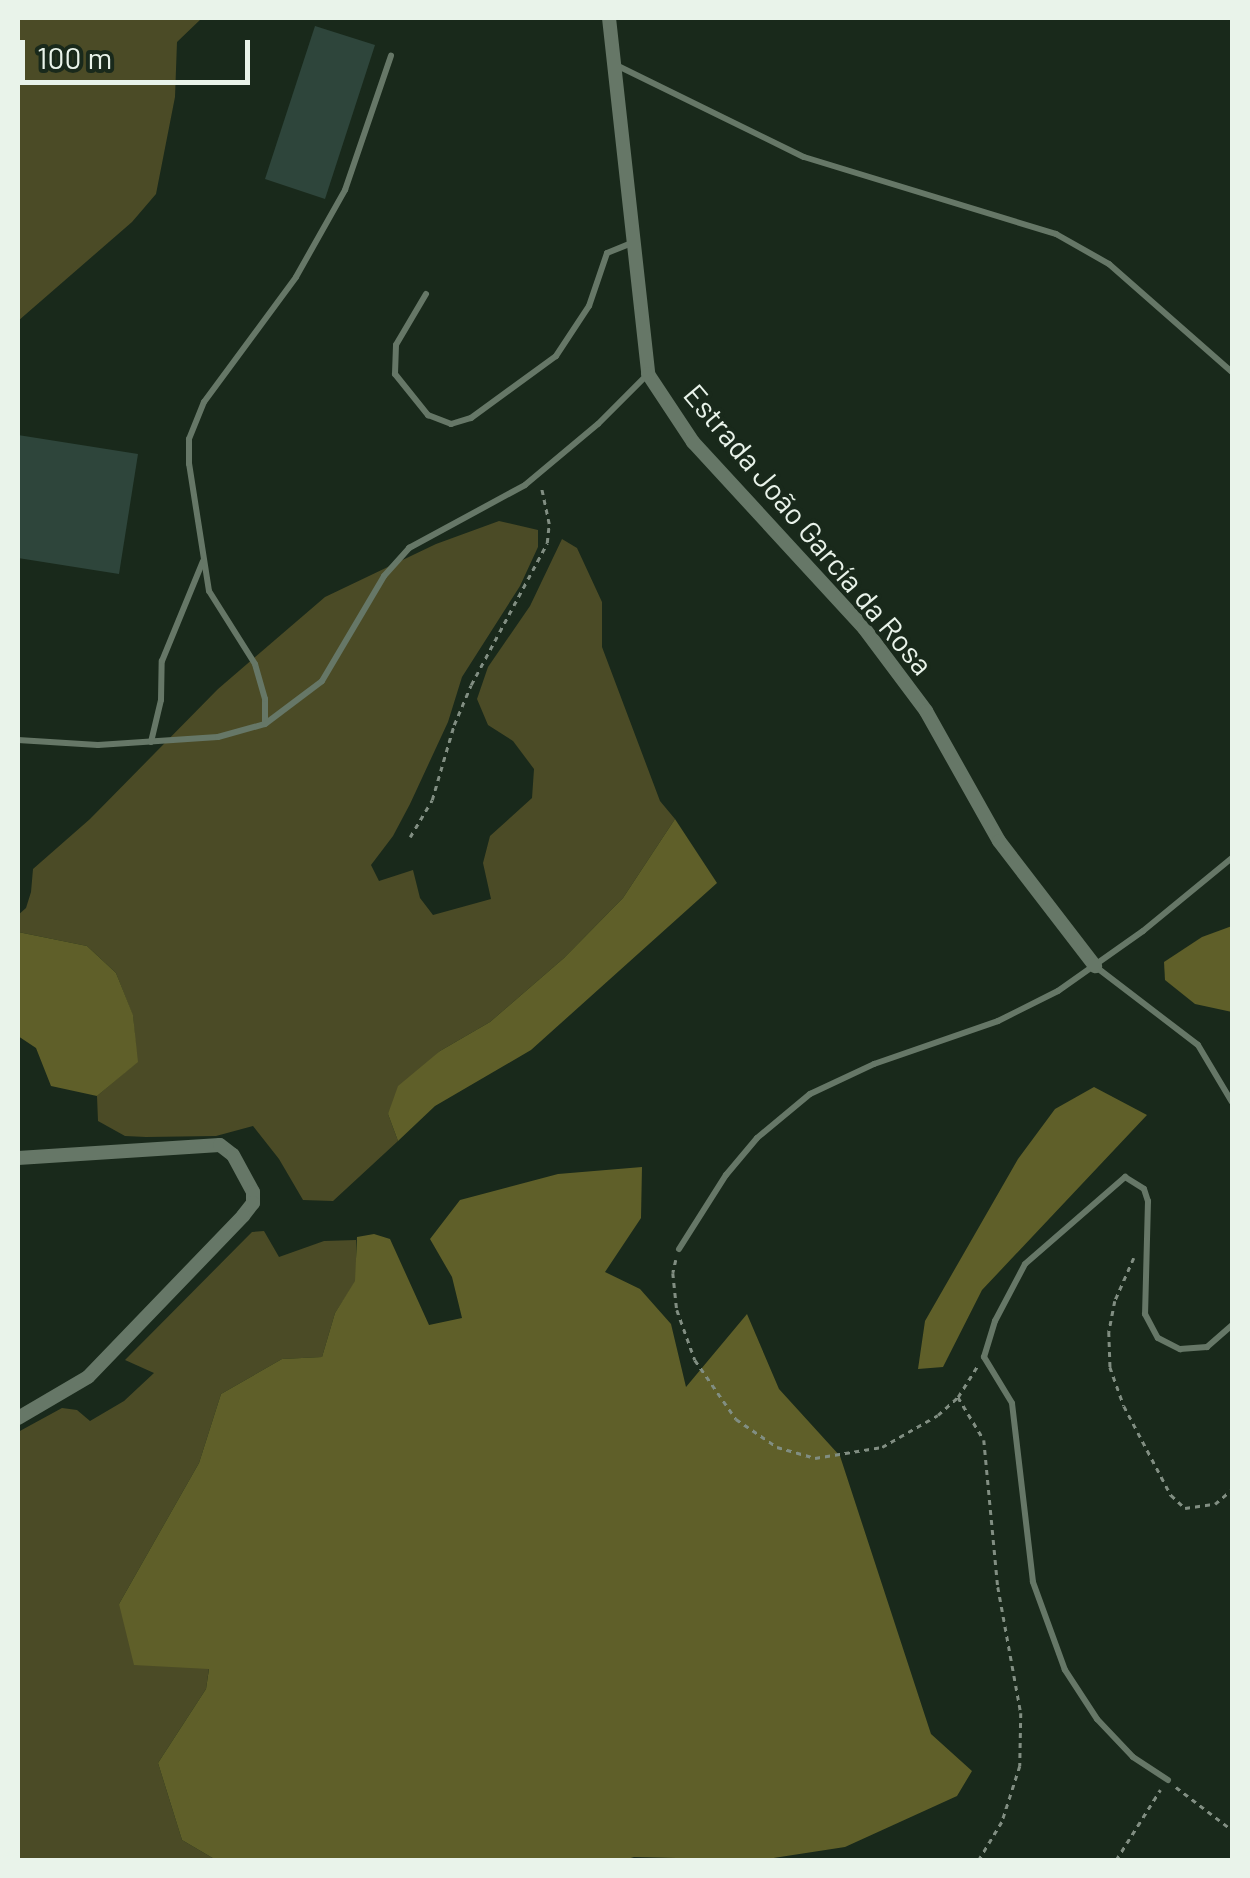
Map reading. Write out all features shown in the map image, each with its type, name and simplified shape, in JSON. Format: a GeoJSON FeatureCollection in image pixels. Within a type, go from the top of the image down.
{"type":"FeatureCollection","features":[{"type":"Feature","properties":{"kind":"street","name":"Estrada João García da Rosa"},"geometry":{"type":"LineString","coordinates":[[609,18],[648,374],[693,442],[864,628],[926,710],[999,841],[1094,966]]}},
{"type":"Feature","properties":{"kind":"street"},"geometry":{"type":"LineString","coordinates":[[18,1158],[220,1145],[233,1155],[251,1182],[252,1203],[244,1216],[88,1377],[18,1418]]}},
{"type":"Feature","properties":{"kind":"lane"},"geometry":{"type":"LineString","coordinates":[[266,724],[265,699],[255,664],[209,591],[189,464],[190,440],[199,414],[296,277],[345,190],[392,56]]}},
{"type":"Feature","properties":{"kind":"lane"},"geometry":{"type":"LineString","coordinates":[[615,64],[804,157],[1056,234],[1109,264],[1232,372]]}},
{"type":"Feature","properties":{"kind":"lane"},"geometry":{"type":"LineString","coordinates":[[426,294],[396,345],[395,374],[428,415],[451,424],[484,409],[556,356],[589,306],[607,253],[632,243]]}},
{"type":"Feature","properties":{"kind":"lane"},"geometry":{"type":"LineString","coordinates":[[18,740],[98,745],[151,742],[218,737],[266,724],[322,681],[384,576],[409,548],[538,476],[648,374]]}},
{"type":"Feature","properties":{"kind":"lane"},"geometry":{"type":"LineString","coordinates":[[151,742],[161,700],[162,661],[203,560]]}},
{"type":"Feature","properties":{"kind":"lane"},"geometry":{"type":"LineString","coordinates":[[679,1249],[726,1175],[756,1138],[810,1094],[874,1064],[1012,1014],[1094,966],[1232,858]]}},
{"type":"Feature","properties":{"kind":"lane"},"geometry":{"type":"LineString","coordinates":[[1094,966],[1198,1045],[1232,1102]]}},
{"type":"Feature","properties":{"kind":"lane"},"geometry":{"type":"LineString","coordinates":[[1168,1780],[1133,1757],[1109,1732],[1065,1670],[1033,1582],[1012,1403],[984,1357],[995,1320],[1025,1264],[1124,1177],[1144,1190],[1145,1314],[1158,1338],[1180,1350],[1207,1347],[1232,1324]]}},
{"type":"Feature","properties":{"kind":"path"},"geometry":{"type":"LineString","coordinates":[[410,836],[432,800],[454,725],[471,685],[547,543],[549,524],[538,476]]}},
{"type":"Feature","properties":{"kind":"path"},"geometry":{"type":"LineString","coordinates":[[1147,1229],[1115,1300],[1109,1332],[1110,1366],[1124,1406],[1171,1495],[1186,1508],[1201,1509],[1215,1504],[1232,1489]]}},
{"type":"Feature","properties":{"kind":"path"},"geometry":{"type":"LineString","coordinates":[[679,1249],[673,1273],[677,1310],[696,1360],[736,1419],[777,1447],[815,1458],[882,1447],[938,1415],[958,1397],[984,1357]]}},
{"type":"Feature","properties":{"kind":"path"},"geometry":{"type":"LineString","coordinates":[[958,1397],[984,1440],[998,1587],[1020,1713],[1020,1766],[1002,1822],[978,1860]]}},
{"type":"Feature","properties":{"kind":"path"},"geometry":{"type":"LineString","coordinates":[[1116,1860],[1149,1803],[1168,1780],[1232,1830]]}},
{"type":"Feature","properties":{"kind":"shaded area"},"geometry":{"type":"Polygon","coordinates":[[[18,18],[202,18],[177,42],[175,97],[156,194],[132,222],[18,321],[18,18]]]}},
{"type":"Feature","properties":{"kind":"shaded area"},"geometry":{"type":"Polygon","coordinates":[[[499,521],[538,530],[538,547],[520,586],[462,677],[448,722],[410,804],[371,865],[379,881],[413,870],[420,898],[433,915],[491,899],[483,863],[490,836],[532,798],[534,769],[513,741],[488,725],[477,699],[488,667],[530,606],[562,539],[577,548],[602,602],[602,647],[660,801],[675,819],[623,898],[564,958],[490,1022],[440,1051],[388,1114],[398,1141],[333,1201],[303,1200],[279,1159],[253,1126],[216,1136],[146,1137],[125,1136],[98,1121],[97,1096],[137,1062],[133,1016],[116,973],[87,946],[18,932],[18,915],[26,908],[33,869],[90,819],[218,689],[325,597],[436,544],[499,521]]]}},
{"type":"Feature","properties":{"kind":"shaded area"},"geometry":{"type":"Polygon","coordinates":[[[675,819],[717,883],[531,1050],[435,1106],[398,1141],[388,1114],[398,1086],[440,1051],[490,1022],[564,958],[623,898],[675,819]]]}},
{"type":"Feature","properties":{"kind":"shaded area"},"geometry":{"type":"Polygon","coordinates":[[[1232,926],[1232,1012],[1195,1004],[1165,980],[1164,962],[1202,937],[1232,926]]]}},
{"type":"Feature","properties":{"kind":"shaded area"},"geometry":{"type":"Polygon","coordinates":[[[18,932],[87,946],[116,973],[133,1015],[138,1062],[97,1096],[51,1086],[36,1048],[18,1036],[18,932]]]}},
{"type":"Feature","properties":{"kind":"shaded area"},"geometry":{"type":"Polygon","coordinates":[[[1094,1087],[1147,1115],[982,1290],[943,1367],[918,1369],[925,1321],[1018,1159],[1055,1109],[1094,1087]]]}},
{"type":"Feature","properties":{"kind":"shaded area"},"geometry":{"type":"Polygon","coordinates":[[[642,1167],[641,1218],[605,1272],[640,1289],[671,1324],[686,1387],[747,1314],[779,1389],[840,1456],[931,1734],[972,1771],[957,1796],[845,1847],[760,1860],[216,1860],[182,1840],[158,1763],[206,1689],[209,1669],[134,1665],[119,1604],[199,1463],[221,1394],[282,1359],[322,1357],[335,1313],[355,1281],[357,1237],[374,1234],[390,1239],[429,1325],[462,1318],[452,1277],[430,1239],[460,1200],[558,1174],[642,1167]]]}},
{"type":"Feature","properties":{"kind":"shaded area"},"geometry":{"type":"Polygon","coordinates":[[[264,1231],[279,1257],[324,1241],[356,1240],[356,1281],[335,1313],[322,1357],[282,1359],[221,1394],[199,1463],[119,1604],[209,1668],[206,1689],[158,1763],[182,1840],[216,1860],[18,1860],[18,1432],[62,1408],[77,1410],[90,1421],[124,1401],[154,1373],[125,1360],[252,1232],[264,1231]]]}},
{"type":"Feature","properties":{"kind":"building"},"geometry":{"type":"Polygon","coordinates":[[[315,26],[375,45],[325,199],[265,179],[315,26]]]}},
{"type":"Feature","properties":{"kind":"building"},"geometry":{"type":"Polygon","coordinates":[[[18,435],[138,454],[119,574],[18,558],[18,435]]]}}]}
